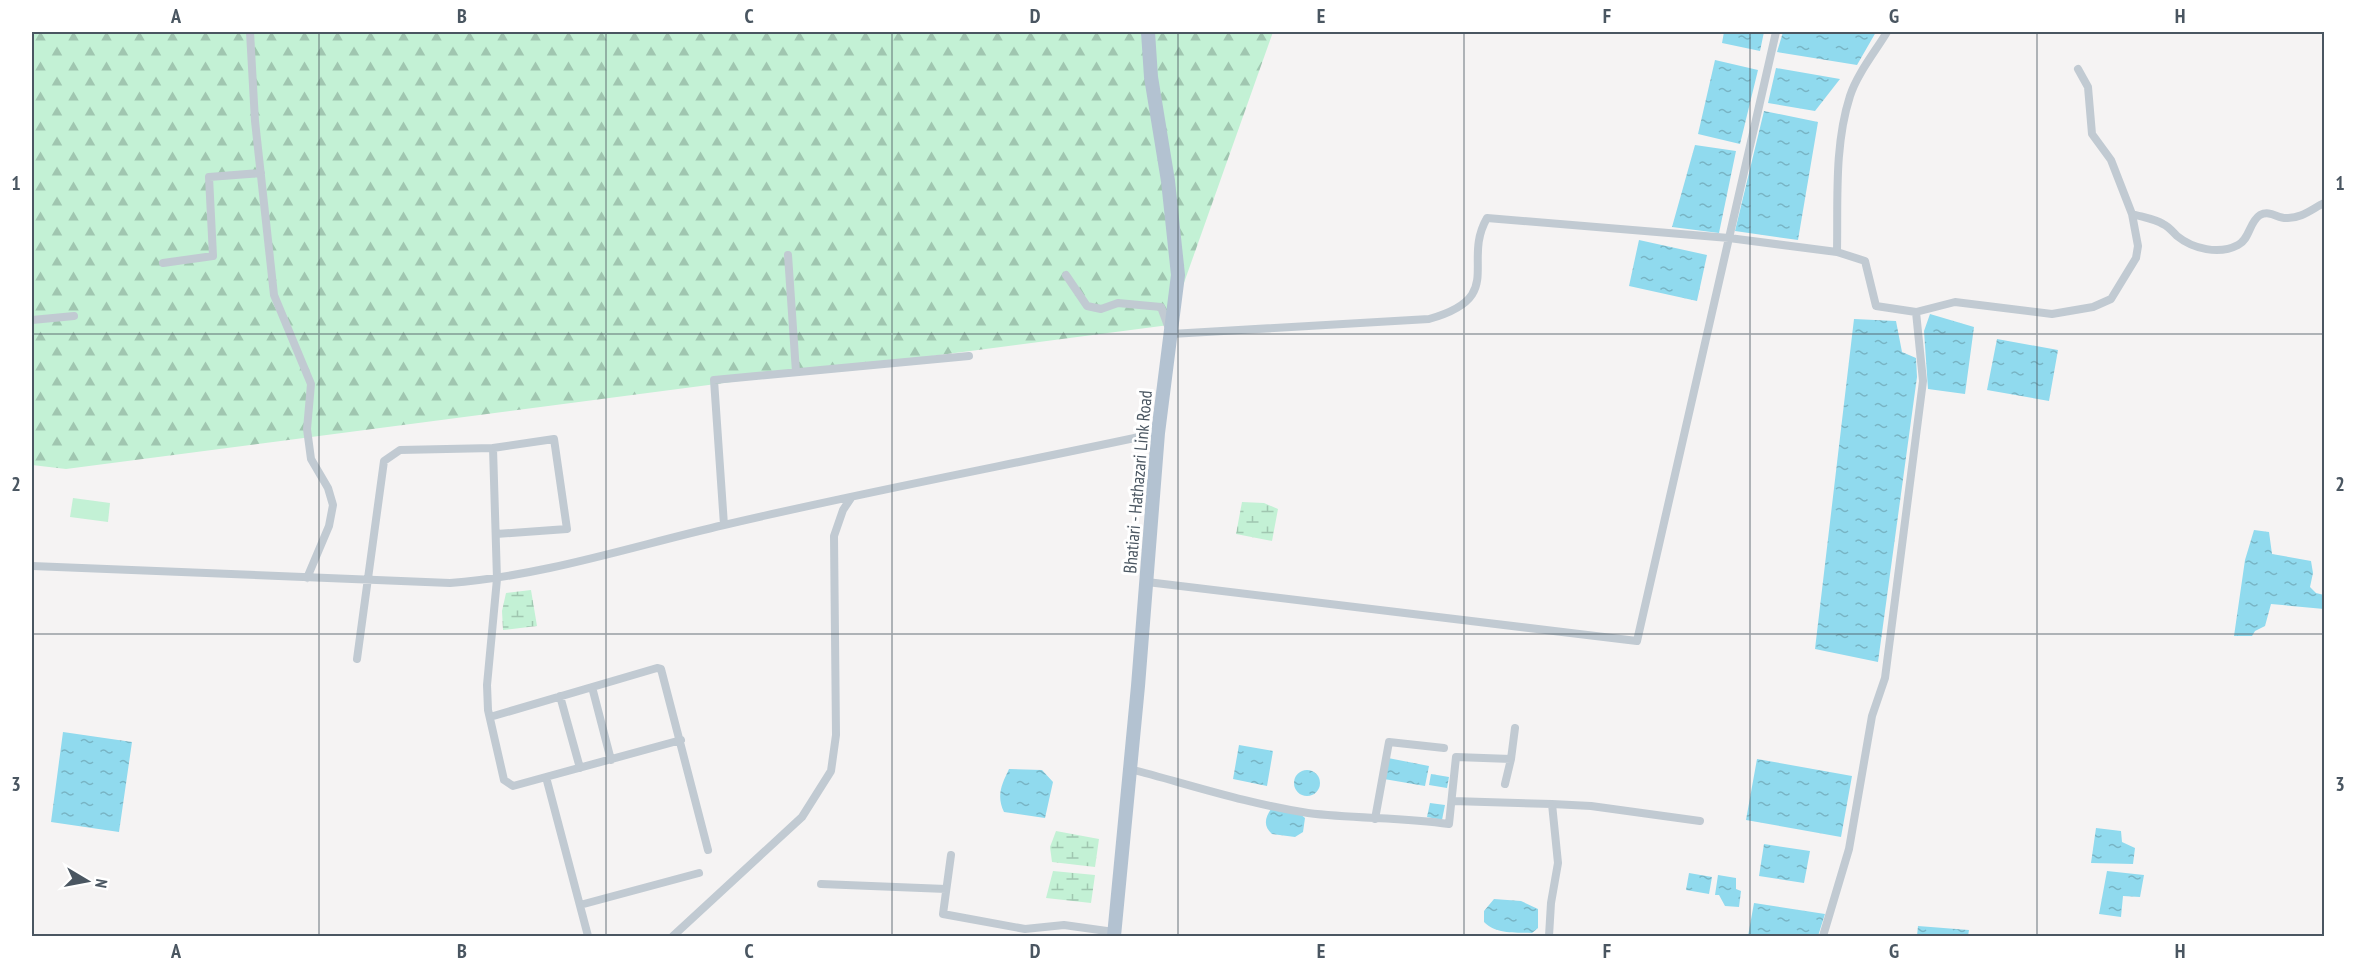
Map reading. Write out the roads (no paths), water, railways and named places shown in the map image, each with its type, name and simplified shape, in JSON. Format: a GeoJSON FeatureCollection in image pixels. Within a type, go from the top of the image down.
{"type":"FeatureCollection","features":[{"type":"Feature","properties":{"kind":"main road","name":"Bhatiari - Hathazari Link Road"},"geometry":{"type":"LineString","coordinates":[[1114,934],[1147,582],[1158,433],[1178,266],[1168,180],[1151,76],[1148,32]]}},
{"type":"Feature","properties":{"kind":"street"},"geometry":{"type":"LineString","coordinates":[[250,32],[261,173],[274,295],[311,384],[307,429],[310,451],[318,473],[328,488],[333,505],[329,526],[307,578]]}},
{"type":"Feature","properties":{"kind":"street"},"geometry":{"type":"LineString","coordinates":[[1147,582],[1637,641],[1776,32]]}},
{"type":"Feature","properties":{"kind":"street"},"geometry":{"type":"LineString","coordinates":[[1837,252],[1839,156],[1844,118],[1851,93],[1887,32]]}},
{"type":"Feature","properties":{"kind":"street"},"geometry":{"type":"LineString","coordinates":[[1066,275],[1087,306],[1101,309],[1118,303],[1161,307],[1171,334],[1429,319],[1456,311],[1472,296],[1478,276],[1482,226],[1487,218],[1729,238],[1837,252],[1864,261],[1876,306],[1916,312],[1955,302],[2052,314],[2093,307],[2111,299],[2136,258],[2138,246],[2132,214],[2111,160],[2092,134],[2088,87],[2078,69]]}},
{"type":"Feature","properties":{"kind":"street"},"geometry":{"type":"LineString","coordinates":[[163,263],[213,256],[209,177],[261,173]]}},
{"type":"Feature","properties":{"kind":"street"},"geometry":{"type":"LineString","coordinates":[[2132,214],[2163,223],[2186,243],[2204,249],[2218,250],[2239,244],[2246,238],[2255,219],[2262,214],[2272,213],[2285,218],[2302,215],[2325,202]]}},
{"type":"Feature","properties":{"kind":"street"},"geometry":{"type":"LineString","coordinates":[[788,255],[796,372]]}},
{"type":"Feature","properties":{"kind":"street"},"geometry":{"type":"LineString","coordinates":[[1823,936],[1849,849],[1872,716],[1886,678],[1923,381],[1916,312]]}},
{"type":"Feature","properties":{"kind":"street"},"geometry":{"type":"LineString","coordinates":[[32,320],[75,316]]}},
{"type":"Feature","properties":{"kind":"street"},"geometry":{"type":"LineString","coordinates":[[724,525],[714,380],[969,356]]}},
{"type":"Feature","properties":{"kind":"street"},"geometry":{"type":"LineString","coordinates":[[32,566],[450,583],[497,579],[611,554],[724,525],[1158,433]]}},
{"type":"Feature","properties":{"kind":"street"},"geometry":{"type":"LineString","coordinates":[[357,659],[366,578],[384,461],[400,450],[493,448],[554,439],[567,529],[496,534]]}},
{"type":"Feature","properties":{"kind":"street"},"geometry":{"type":"LineString","coordinates":[[493,448],[497,579],[488,685],[490,717],[507,785],[513,786],[681,740]]}},
{"type":"Feature","properties":{"kind":"street"},"geometry":{"type":"LineString","coordinates":[[673,936],[802,817],[831,771],[836,735],[834,536],[843,510],[851,498]]}},
{"type":"Feature","properties":{"kind":"street"},"geometry":{"type":"LineString","coordinates":[[490,717],[661,669],[708,850]]}},
{"type":"Feature","properties":{"kind":"street"},"geometry":{"type":"LineString","coordinates":[[592,687],[611,760]]}},
{"type":"Feature","properties":{"kind":"street"},"geometry":{"type":"LineString","coordinates":[[560,696],[580,768]]}},
{"type":"Feature","properties":{"kind":"street"},"geometry":{"type":"LineString","coordinates":[[1506,784],[1515,728]]}},
{"type":"Feature","properties":{"kind":"street"},"geometry":{"type":"LineString","coordinates":[[1375,819],[1389,742],[1444,748]]}},
{"type":"Feature","properties":{"kind":"street"},"geometry":{"type":"LineString","coordinates":[[1130,769],[1305,812],[1375,819],[1414,819],[1449,824],[1456,756],[1511,759]]}},
{"type":"Feature","properties":{"kind":"street"},"geometry":{"type":"LineString","coordinates":[[546,777],[588,936]]}},
{"type":"Feature","properties":{"kind":"street"},"geometry":{"type":"LineString","coordinates":[[1452,801],[1592,806],[1700,821]]}},
{"type":"Feature","properties":{"kind":"street"},"geometry":{"type":"LineString","coordinates":[[1549,936],[1558,863],[1552,804]]}},
{"type":"Feature","properties":{"kind":"street"},"geometry":{"type":"LineString","coordinates":[[951,855],[943,914],[1024,929],[1064,925],[1114,934]]}},
{"type":"Feature","properties":{"kind":"street"},"geometry":{"type":"LineString","coordinates":[[580,905],[699,873]]}},
{"type":"Feature","properties":{"kind":"street"},"geometry":{"type":"LineString","coordinates":[[820,884],[946,889]]}},
{"type":"Feature","properties":{"kind":"water"},"geometry":{"type":"Polygon","coordinates":[[[1724,32],[1764,32],[1760,51],[1722,43],[1724,32]]]}},
{"type":"Feature","properties":{"kind":"water"},"geometry":{"type":"Polygon","coordinates":[[[1783,32],[1876,32],[1857,65],[1777,52],[1783,32]]]}},
{"type":"Feature","properties":{"kind":"water"},"geometry":{"type":"Polygon","coordinates":[[[1715,60],[1758,70],[1740,144],[1698,134],[1715,60]]]}},
{"type":"Feature","properties":{"kind":"water"},"geometry":{"type":"Polygon","coordinates":[[[1776,68],[1840,79],[1815,111],[1768,103],[1776,68]]]}},
{"type":"Feature","properties":{"kind":"water"},"geometry":{"type":"Polygon","coordinates":[[[1764,111],[1818,122],[1798,240],[1735,231],[1764,111]]]}},
{"type":"Feature","properties":{"kind":"water"},"geometry":{"type":"Polygon","coordinates":[[[1695,145],[1736,151],[1719,233],[1672,227],[1695,145]]]}},
{"type":"Feature","properties":{"kind":"water"},"geometry":{"type":"Polygon","coordinates":[[[1639,240],[1707,255],[1697,301],[1629,286],[1639,240]]]}},
{"type":"Feature","properties":{"kind":"water"},"geometry":{"type":"Polygon","coordinates":[[[1930,314],[1974,327],[1965,394],[1928,389],[1924,331],[1930,314]]]}},
{"type":"Feature","properties":{"kind":"water"},"geometry":{"type":"Polygon","coordinates":[[[1854,319],[1896,321],[1902,352],[1916,358],[1917,377],[1878,662],[1815,649],[1854,319]]]}},
{"type":"Feature","properties":{"kind":"water"},"geometry":{"type":"Polygon","coordinates":[[[1997,339],[2058,350],[2049,401],[1987,390],[1997,339]]]}},
{"type":"Feature","properties":{"kind":"water"},"geometry":{"type":"Polygon","coordinates":[[[2254,530],[2269,532],[2272,554],[2311,561],[2313,573],[2310,587],[2316,593],[2324,595],[2324,609],[2271,604],[2265,626],[2255,631],[2252,636],[2234,636],[2245,560],[2254,530]]]}},
{"type":"Feature","properties":{"kind":"water"},"geometry":{"type":"Polygon","coordinates":[[[63,732],[132,742],[119,832],[51,822],[63,732]]]}},
{"type":"Feature","properties":{"kind":"water"},"geometry":{"type":"Polygon","coordinates":[[[1239,745],[1273,751],[1267,786],[1233,779],[1239,745]]]}},
{"type":"Feature","properties":{"kind":"water"},"geometry":{"type":"Polygon","coordinates":[[[1388,758],[1429,766],[1425,786],[1384,779],[1388,758]]]}},
{"type":"Feature","properties":{"kind":"water"},"geometry":{"type":"Polygon","coordinates":[[[1757,759],[1852,776],[1841,837],[1746,820],[1757,759]]]}},
{"type":"Feature","properties":{"kind":"water"},"geometry":{"type":"Polygon","coordinates":[[[1009,769],[1042,770],[1053,782],[1045,818],[1004,812],[1000,795],[1009,769]]]}},
{"type":"Feature","properties":{"kind":"water"},"geometry":{"type":"Polygon","coordinates":[[[1307,770],[1316,774],[1320,783],[1316,792],[1307,796],[1298,792],[1294,783],[1298,774],[1307,770]]]}},
{"type":"Feature","properties":{"kind":"water"},"geometry":{"type":"Polygon","coordinates":[[[1431,774],[1449,777],[1447,788],[1429,785],[1431,774]]]}},
{"type":"Feature","properties":{"kind":"water"},"geometry":{"type":"Polygon","coordinates":[[[1430,803],[1445,805],[1442,820],[1427,817],[1430,803]]]}},
{"type":"Feature","properties":{"kind":"water"},"geometry":{"type":"Polygon","coordinates":[[[1271,809],[1300,814],[1305,818],[1303,832],[1295,837],[1272,834],[1266,822],[1271,809]]]}},
{"type":"Feature","properties":{"kind":"water"},"geometry":{"type":"Polygon","coordinates":[[[2096,828],[2121,831],[2122,842],[2135,848],[2133,864],[2091,863],[2096,828]]]}},
{"type":"Feature","properties":{"kind":"water"},"geometry":{"type":"Polygon","coordinates":[[[1764,844],[1810,851],[1804,883],[1759,876],[1764,844]]]}},
{"type":"Feature","properties":{"kind":"water"},"geometry":{"type":"Polygon","coordinates":[[[2107,871],[2144,875],[2140,897],[2123,896],[2121,917],[2099,914],[2107,871]]]}},
{"type":"Feature","properties":{"kind":"water"},"geometry":{"type":"Polygon","coordinates":[[[1689,873],[1712,877],[1709,894],[1686,890],[1689,873]]]}},
{"type":"Feature","properties":{"kind":"water"},"geometry":{"type":"Polygon","coordinates":[[[1718,875],[1736,878],[1736,889],[1741,891],[1739,907],[1725,906],[1719,895],[1715,895],[1718,875]]]}},
{"type":"Feature","properties":{"kind":"water"},"geometry":{"type":"Polygon","coordinates":[[[1494,899],[1521,901],[1538,909],[1538,928],[1532,933],[1513,933],[1489,926],[1484,922],[1484,911],[1494,899]]]}},
{"type":"Feature","properties":{"kind":"water"},"geometry":{"type":"Polygon","coordinates":[[[1754,903],[1825,914],[1818,936],[1748,936],[1754,903]]]}},
{"type":"Feature","properties":{"kind":"water"},"geometry":{"type":"Polygon","coordinates":[[[1918,926],[1969,930],[1968,936],[1917,936],[1918,926]]]}}]}
